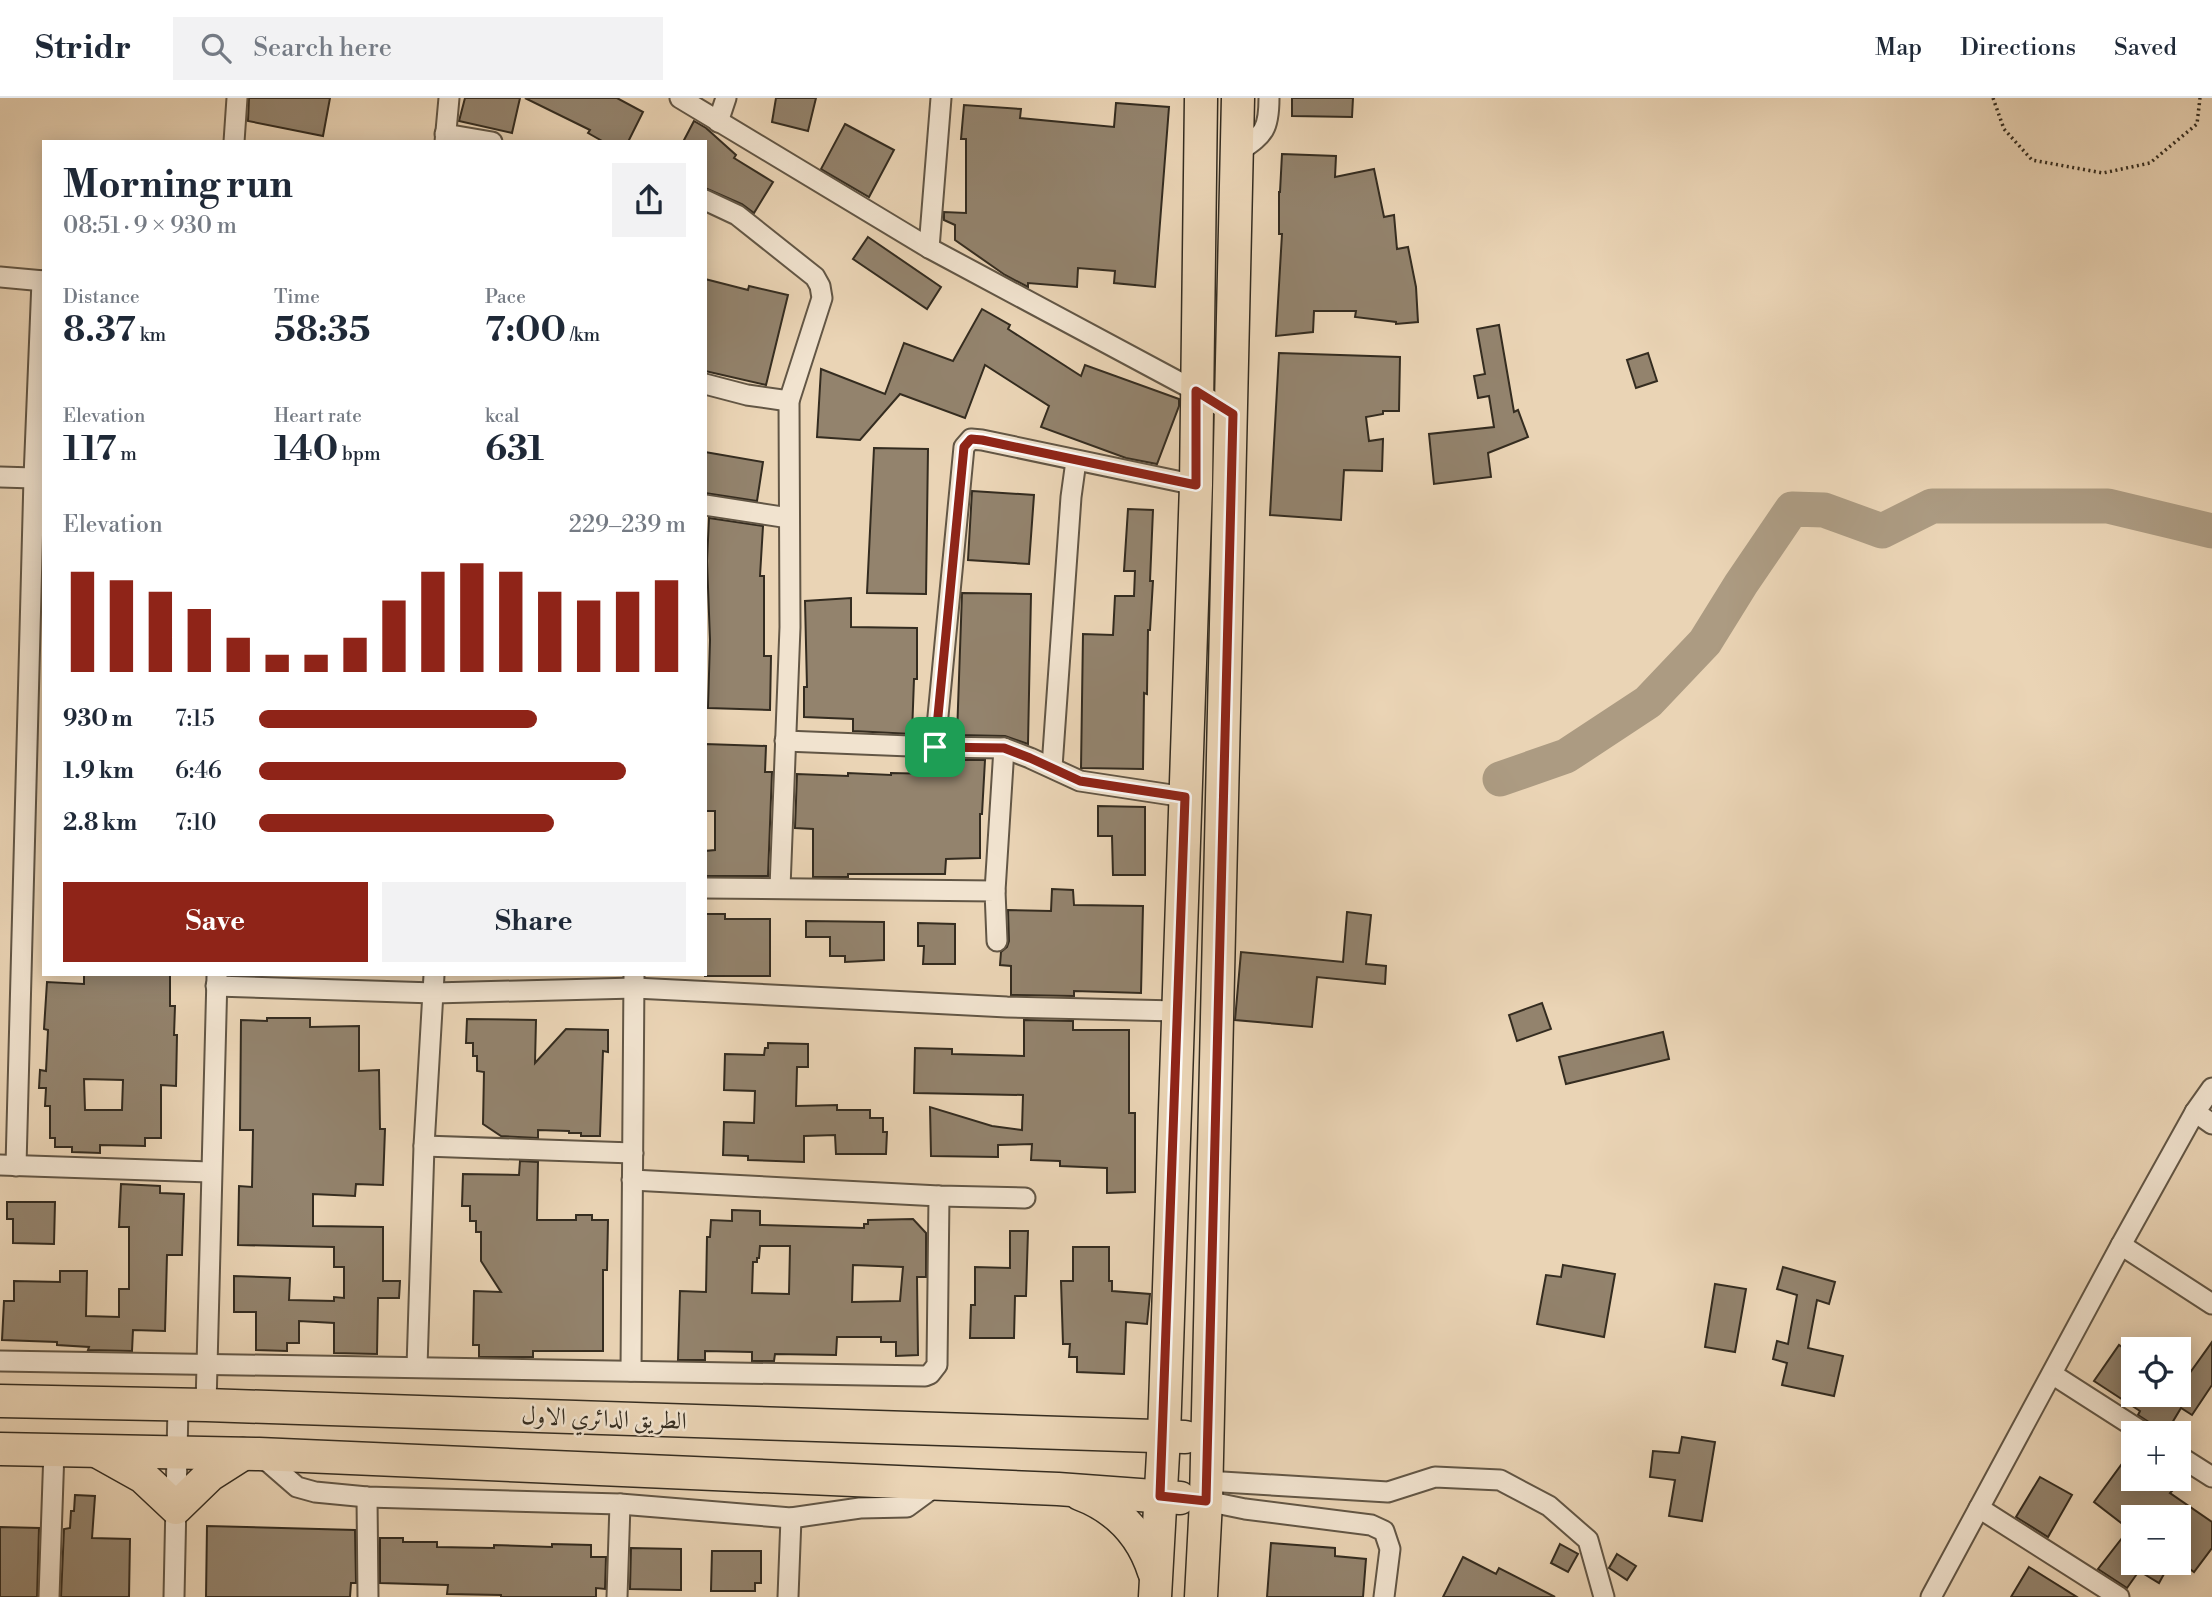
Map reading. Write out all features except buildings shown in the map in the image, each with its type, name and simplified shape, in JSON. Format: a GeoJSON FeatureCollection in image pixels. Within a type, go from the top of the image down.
{"type":"FeatureCollection","features":[{"type":"Feature","properties":{"kind":"main road"},"geometry":{"type":"LineString","coordinates":[[1155,1587],[1164,1436],[1196,485],[1201,98]]}},
{"type":"Feature","properties":{"kind":"main road"},"geometry":{"type":"LineString","coordinates":[[1201,1597],[1206,1491],[1233,414],[1238,98]]}},
{"type":"Feature","properties":{"kind":"main road","name":"الطريق الدائري الاول"},"geometry":{"type":"LineString","coordinates":[[0,1401],[1207,1437]]}},
{"type":"Feature","properties":{"kind":"main road","name":"الطريق الدائري الاول"},"geometry":{"type":"LineString","coordinates":[[5,1453],[54,1450],[251,1454],[1058,1489],[1160,1496],[1206,1491]]}},
{"type":"Feature","properties":{"kind":"main road"},"geometry":{"type":"LineString","coordinates":[[94,1451],[143,1477],[176,1508],[210,1475],[251,1454]]}},
{"type":"Feature","properties":{"kind":"main road"},"geometry":{"type":"LineString","coordinates":[[1058,1489],[1093,1499],[1123,1519],[1144,1546],[1155,1587]]}},
{"type":"Feature","properties":{"kind":"street"},"geometry":{"type":"LineString","coordinates":[[234,140],[237,98]]}},
{"type":"Feature","properties":{"kind":"street"},"geometry":{"type":"LineString","coordinates":[[449,98],[445,138],[468,140]]}},
{"type":"Feature","properties":{"kind":"street"},"geometry":{"type":"LineString","coordinates":[[680,98],[929,248],[1196,391],[1233,414]]}},
{"type":"Feature","properties":{"kind":"street"},"geometry":{"type":"LineString","coordinates":[[718,122],[726,98]]}},
{"type":"Feature","properties":{"kind":"street"},"geometry":{"type":"LineString","coordinates":[[929,248],[941,98]]}},
{"type":"Feature","properties":{"kind":"street"},"geometry":{"type":"LineString","coordinates":[[1237,153],[1263,134],[1269,117],[1269,98]]}},
{"type":"Feature","properties":{"kind":"street"},"geometry":{"type":"LineString","coordinates":[[707,201],[737,215],[815,277],[822,298],[789,401],[790,627],[780,888]]}},
{"type":"Feature","properties":{"kind":"street"},"geometry":{"type":"LineString","coordinates":[[0,277],[42,281]]}},
{"type":"Feature","properties":{"kind":"street"},"geometry":{"type":"LineString","coordinates":[[42,303],[34,478],[37,662],[8,1166],[210,1172]]}},
{"type":"Feature","properties":{"kind":"street"},"geometry":{"type":"LineString","coordinates":[[707,385],[747,395],[789,401]]}},
{"type":"Feature","properties":{"kind":"street"},"geometry":{"type":"LineString","coordinates":[[935,747],[964,447],[971,439],[1196,485]]}},
{"type":"Feature","properties":{"kind":"street"},"geometry":{"type":"LineString","coordinates":[[1052,767],[1076,461]]}},
{"type":"Feature","properties":{"kind":"street"},"geometry":{"type":"LineString","coordinates":[[0,477],[34,478]]}},
{"type":"Feature","properties":{"kind":"street"},"geometry":{"type":"LineString","coordinates":[[707,505],[789,518]]}},
{"type":"Feature","properties":{"kind":"street"},"geometry":{"type":"LineString","coordinates":[[785,741],[1004,748],[1080,781],[1185,797]]}},
{"type":"Feature","properties":{"kind":"street"},"geometry":{"type":"LineString","coordinates":[[997,941],[995,891],[1004,748]]}},
{"type":"Feature","properties":{"kind":"street"},"geometry":{"type":"LineString","coordinates":[[707,888],[995,891]]}},
{"type":"Feature","properties":{"kind":"street"},"geometry":{"type":"LineString","coordinates":[[174,1597],[177,1453],[207,1364],[216,980],[434,984],[634,981],[1007,1007],[1177,1010]]}},
{"type":"Feature","properties":{"kind":"street"},"geometry":{"type":"LineString","coordinates":[[631,1371],[634,981]]}},
{"type":"Feature","properties":{"kind":"street"},"geometry":{"type":"LineString","coordinates":[[417,1367],[434,984]]}},
{"type":"Feature","properties":{"kind":"street"},"geometry":{"type":"LineString","coordinates":[[1931,1597],[2121,1245],[2195,1112],[2212,1088]]}},
{"type":"Feature","properties":{"kind":"street"},"geometry":{"type":"LineString","coordinates":[[2195,1112],[2212,1124]]}},
{"type":"Feature","properties":{"kind":"street"},"geometry":{"type":"LineString","coordinates":[[425,1146],[633,1153]]}},
{"type":"Feature","properties":{"kind":"street"},"geometry":{"type":"LineString","coordinates":[[632,1180],[1025,1198]]}},
{"type":"Feature","properties":{"kind":"street"},"geometry":{"type":"LineString","coordinates":[[0,1362],[919,1376],[930,1374],[937,1365],[939,1196]]}},
{"type":"Feature","properties":{"kind":"street"},"geometry":{"type":"LineString","coordinates":[[2121,1245],[2212,1304]]}},
{"type":"Feature","properties":{"kind":"street"},"geometry":{"type":"LineString","coordinates":[[2052,1374],[2125,1421]]}},
{"type":"Feature","properties":{"kind":"street"},"geometry":{"type":"LineString","coordinates":[[49,1597],[54,1450]]}},
{"type":"Feature","properties":{"kind":"street"},"geometry":{"type":"LineString","coordinates":[[251,1454],[297,1487],[316,1492],[367,1497],[620,1504],[791,1518],[860,1508],[907,1507],[937,1485]]}},
{"type":"Feature","properties":{"kind":"street"},"geometry":{"type":"LineString","coordinates":[[2191,1464],[2212,1477]]}},
{"type":"Feature","properties":{"kind":"street"},"geometry":{"type":"LineString","coordinates":[[1206,1491],[1388,1492],[1435,1477],[1500,1479],[1549,1506],[1587,1539],[1604,1597]]}},
{"type":"Feature","properties":{"kind":"street"},"geometry":{"type":"LineString","coordinates":[[1206,1491],[1245,1509],[1371,1525],[1384,1531],[1390,1549],[1384,1597]]}},
{"type":"Feature","properties":{"kind":"street"},"geometry":{"type":"LineString","coordinates":[[367,1497],[368,1597]]}},
{"type":"Feature","properties":{"kind":"street"},"geometry":{"type":"LineString","coordinates":[[617,1597],[620,1504]]}},
{"type":"Feature","properties":{"kind":"street"},"geometry":{"type":"LineString","coordinates":[[1979,1508],[2119,1597]]}},
{"type":"Feature","properties":{"kind":"street"},"geometry":{"type":"LineString","coordinates":[[788,1597],[791,1518]]}},
{"type":"Feature","properties":{"kind":"path"},"geometry":{"type":"LineString","coordinates":[[1993,98],[2004,129],[2032,160],[2103,173],[2150,163],[2197,124],[2200,98]]}},
{"type":"Feature","properties":{"kind":"waterway"},"geometry":{"type":"LineString","coordinates":[[1500,779],[1566,756],[1648,702],[1705,642],[1792,509],[1824,510],[1882,531],[1932,506],[2108,506],[2212,531]]}},
{"type":"Feature","properties":{"kind":"route"},"geometry":{"type":"LineString","coordinates":[[1196,391],[1233,414],[1206,1501],[1160,1496],[1185,797],[1080,781],[1004,748],[935,747],[964,447],[971,439],[1196,485],[1196,391]]}}]}
